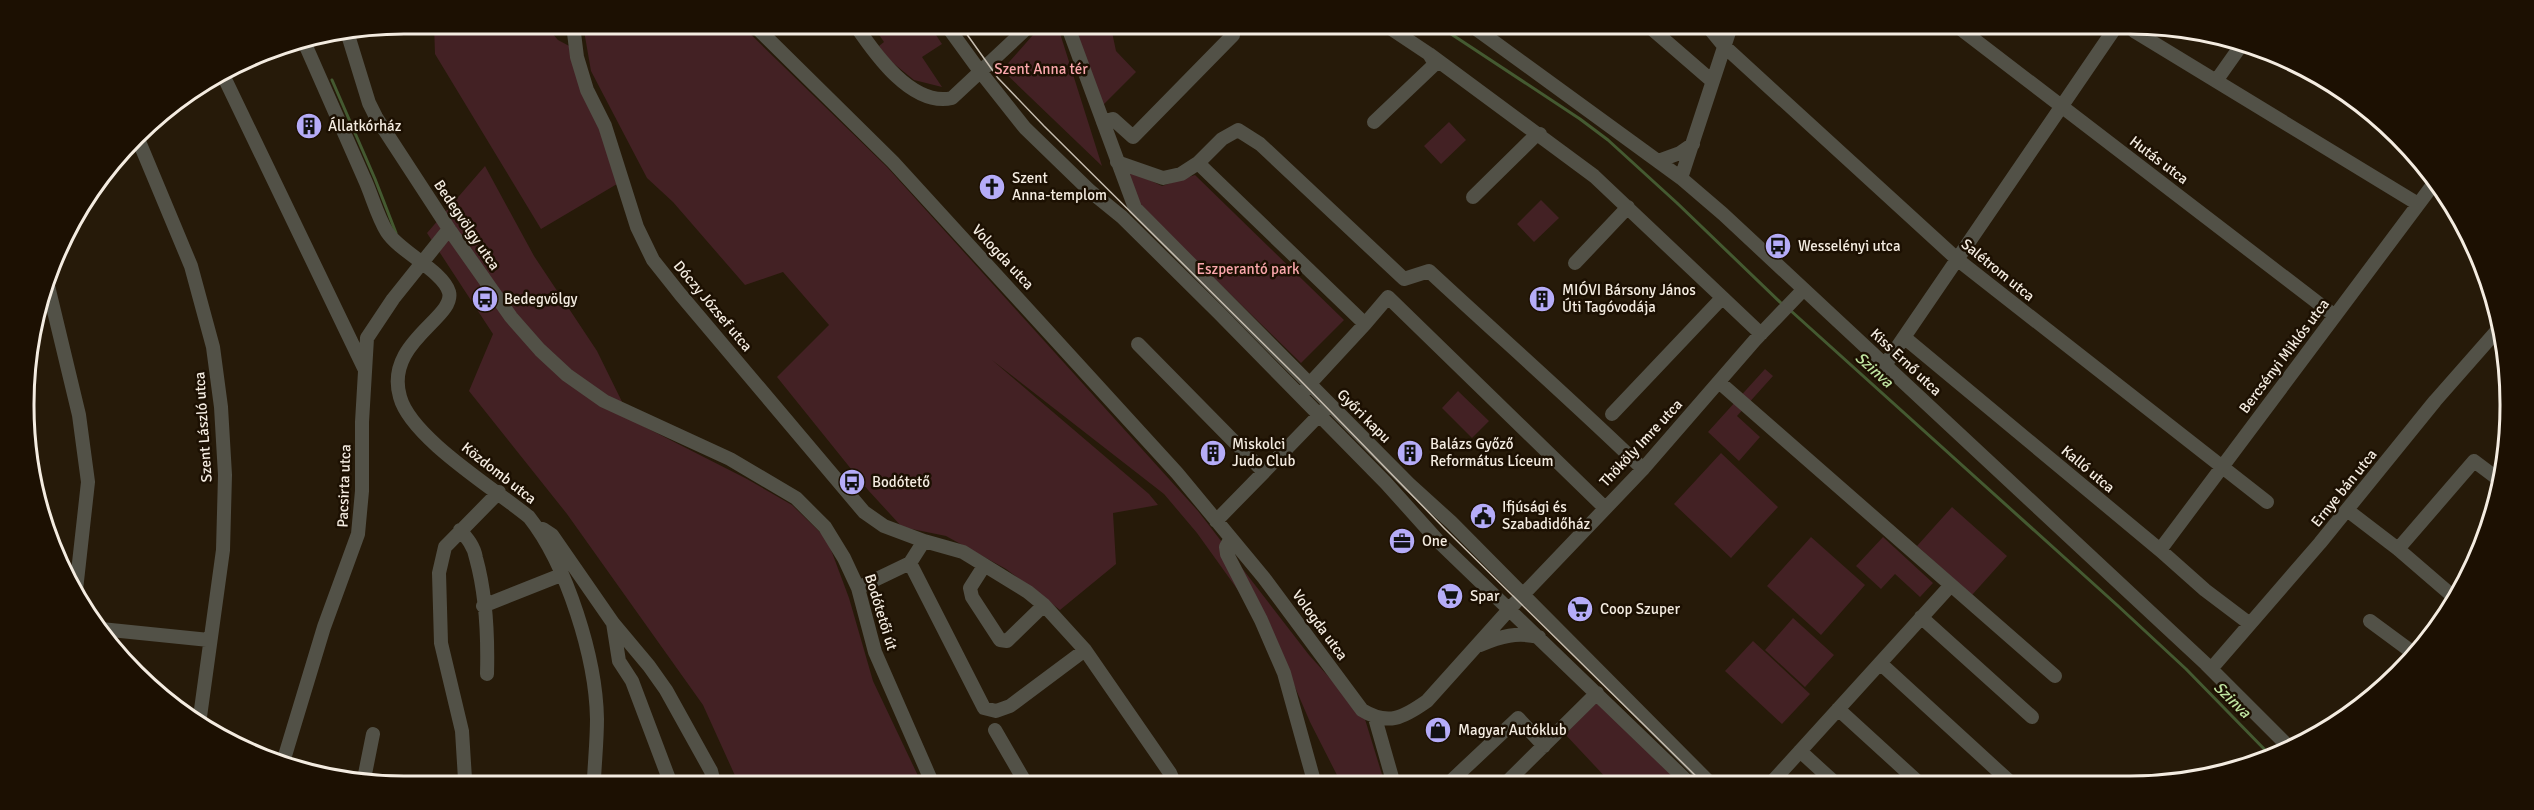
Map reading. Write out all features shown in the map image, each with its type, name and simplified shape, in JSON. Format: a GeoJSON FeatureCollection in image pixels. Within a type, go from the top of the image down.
{"type":"FeatureCollection","features":[{"type":"Feature","properties":{"kind":"street","name":"Dóczy József utca"},"geometry":{"type":"LineString","coordinates":[[574,34],[577,57],[587,90],[604,126],[637,227],[653,260],[864,512],[884,526],[963,552],[1028,592],[1044,605],[1085,650],[1172,776]]}},
{"type":"Feature","properties":{"kind":"street","name":"Vologda utca"},"geometry":{"type":"LineString","coordinates":[[762,34],[893,162],[1177,473],[1298,622],[1362,710],[1375,718]]}},
{"type":"Feature","properties":{"kind":"street"},"geometry":{"type":"LineString","coordinates":[[862,34],[881,62],[898,77],[931,98],[952,98],[979,70],[1020,34]]}},
{"type":"Feature","properties":{"kind":"street","name":"Győri kapu"},"geometry":{"type":"LineString","coordinates":[[953,34],[1025,128],[1523,595],[1703,776]]}},
{"type":"Feature","properties":{"kind":"street"},"geometry":{"type":"LineString","coordinates":[[1071,34],[1117,162],[1163,178],[1181,174],[1198,163],[1222,139],[1238,130],[1260,144],[1404,279]]}},
{"type":"Feature","properties":{"kind":"street"},"geometry":{"type":"LineString","coordinates":[[1102,122],[1113,119],[1133,137],[1233,34]]}},
{"type":"Feature","properties":{"kind":"street"},"geometry":{"type":"LineString","coordinates":[[1399,34],[1540,134],[1594,176],[1761,334]]}},
{"type":"Feature","properties":{"kind":"street","name":"Kiss Ernő utca"},"geometry":{"type":"LineString","coordinates":[[1483,34],[1681,178],[1799,295],[1886,365],[2211,669],[2283,741]]}},
{"type":"Feature","properties":{"kind":"street"},"geometry":{"type":"LineString","coordinates":[[1658,34],[1712,81]]}},
{"type":"Feature","properties":{"kind":"street","name":"Salétrom utca"},"geometry":{"type":"LineString","coordinates":[[1714,34],[1724,46],[1958,260],[2267,502]]}},
{"type":"Feature","properties":{"kind":"street"},"geometry":{"type":"LineString","coordinates":[[1681,178],[1728,34]]}},
{"type":"Feature","properties":{"kind":"street","name":"Hutás utca"},"geometry":{"type":"LineString","coordinates":[[1967,34],[2335,316]]}},
{"type":"Feature","properties":{"kind":"street"},"geometry":{"type":"LineString","coordinates":[[1886,365],[2111,34]]}},
{"type":"Feature","properties":{"kind":"street"},"geometry":{"type":"LineString","coordinates":[[2140,34],[2418,204]]}},
{"type":"Feature","properties":{"kind":"street","name":"Bedegvölgy utca"},"geometry":{"type":"LineString","coordinates":[[349,39],[369,103],[376,117],[449,229],[511,317],[540,350],[567,375],[604,401]]}},
{"type":"Feature","properties":{"kind":"street"},"geometry":{"type":"LineString","coordinates":[[307,48],[388,233],[422,263]]}},
{"type":"Feature","properties":{"kind":"street"},"geometry":{"type":"LineString","coordinates":[[2216,81],[2237,51]]}},
{"type":"Feature","properties":{"kind":"street"},"geometry":{"type":"LineString","coordinates":[[1374,122],[1435,64],[1429,54]]}},
{"type":"Feature","properties":{"kind":"street"},"geometry":{"type":"LineString","coordinates":[[226,81],[365,370]]}},
{"type":"Feature","properties":{"kind":"street"},"geometry":{"type":"LineString","coordinates":[[1473,197],[1533,138],[1540,134]]}},
{"type":"Feature","properties":{"kind":"street"},"geometry":{"type":"LineString","coordinates":[[1658,161],[1680,153],[1693,144]]}},
{"type":"Feature","properties":{"kind":"street","name":"Szent László utca"},"geometry":{"type":"LineString","coordinates":[[141,145],[191,266],[213,347],[221,407],[225,475],[223,550],[200,714]]}},
{"type":"Feature","properties":{"kind":"street","name":"Győri kapu"},"geometry":{"type":"LineString","coordinates":[[1117,162],[1135,208],[1304,390]]}},
{"type":"Feature","properties":{"kind":"street"},"geometry":{"type":"LineString","coordinates":[[1198,163],[1365,324]]}},
{"type":"Feature","properties":{"kind":"street","name":"Bercsényi Miklós utca"},"geometry":{"type":"LineString","coordinates":[[2160,550],[2430,189]]}},
{"type":"Feature","properties":{"kind":"street"},"geometry":{"type":"LineString","coordinates":[[1575,263],[1628,207]]}},
{"type":"Feature","properties":{"kind":"street","name":"Pacsirta utca"},"geometry":{"type":"LineString","coordinates":[[285,756],[324,627],[358,534],[362,491],[367,338],[373,326],[449,229]]}},
{"type":"Feature","properties":{"kind":"street","name":"Közdomb utca"},"geometry":{"type":"LineString","coordinates":[[422,263],[441,281],[449,292],[449,299],[444,311],[411,344],[400,364],[396,382],[400,399],[408,416],[424,432],[457,462],[529,516],[538,528],[561,575],[580,624],[592,670],[597,718],[594,776]]}},
{"type":"Feature","properties":{"kind":"street"},"geometry":{"type":"LineString","coordinates":[[1304,390],[1404,279],[1430,271],[1643,469]]}},
{"type":"Feature","properties":{"kind":"street","name":"Thököly Imre utca"},"geometry":{"type":"LineString","coordinates":[[1375,718],[1397,718],[1410,713],[1427,701],[1604,507],[1643,469],[1761,334],[1799,295]]}},
{"type":"Feature","properties":{"kind":"street"},"geometry":{"type":"LineString","coordinates":[[51,297],[79,415],[88,482],[77,577]]}},
{"type":"Feature","properties":{"kind":"street"},"geometry":{"type":"LineString","coordinates":[[1388,297],[1604,507]]}},
{"type":"Feature","properties":{"kind":"street"},"geometry":{"type":"LineString","coordinates":[[1612,414],[1722,298]]}},
{"type":"Feature","properties":{"kind":"street","name":"Ernye bán utca"},"geometry":{"type":"LineString","coordinates":[[2211,669],[2492,336]]}},
{"type":"Feature","properties":{"kind":"street","name":"Kalló utca"},"geometry":{"type":"LineString","coordinates":[[1905,338],[2205,590],[2250,624]]}},
{"type":"Feature","properties":{"kind":"street"},"geometry":{"type":"LineString","coordinates":[[1138,344],[1264,472],[1216,521]]}},
{"type":"Feature","properties":{"kind":"street"},"geometry":{"type":"LineString","coordinates":[[1719,382],[2055,676]]}},
{"type":"Feature","properties":{"kind":"street","name":"Bodótetői út"},"geometry":{"type":"LineString","coordinates":[[604,401],[730,459],[796,498],[825,528],[844,558],[858,588],[875,652],[929,776]]}},
{"type":"Feature","properties":{"kind":"street","name":"Győri kapu"},"geometry":{"type":"LineString","coordinates":[[1264,472],[1324,410]]}},
{"type":"Feature","properties":{"kind":"street","name":"Győri kapu"},"geometry":{"type":"LineString","coordinates":[[1324,410],[1439,542],[1682,776]]}},
{"type":"Feature","properties":{"kind":"street"},"geometry":{"type":"LineString","coordinates":[[2397,549],[2474,461],[2492,475]]}},
{"type":"Feature","properties":{"kind":"street"},"geometry":{"type":"LineString","coordinates":[[465,776],[462,731],[441,642],[439,573],[445,547],[499,492]]}},
{"type":"Feature","properties":{"kind":"street"},"geometry":{"type":"LineString","coordinates":[[2347,510],[2448,593]]}},
{"type":"Feature","properties":{"kind":"street"},"geometry":{"type":"LineString","coordinates":[[538,528],[552,535],[614,623],[666,690],[712,776]]}},
{"type":"Feature","properties":{"kind":"street"},"geometry":{"type":"LineString","coordinates":[[460,530],[470,542],[476,557],[483,606],[487,674]]}},
{"type":"Feature","properties":{"kind":"street"},"geometry":{"type":"LineString","coordinates":[[1231,538],[1226,547],[1227,554],[1261,620],[1284,674],[1313,776]]}},
{"type":"Feature","properties":{"kind":"street"},"geometry":{"type":"LineString","coordinates":[[858,588],[910,563],[924,541]]}},
{"type":"Feature","properties":{"kind":"street"},"geometry":{"type":"LineString","coordinates":[[910,563],[984,708],[996,711],[1010,706],[1085,650]]}},
{"type":"Feature","properties":{"kind":"street"},"geometry":{"type":"LineString","coordinates":[[984,566],[970,588],[972,597],[1000,640],[1007,641],[1044,605]]}},
{"type":"Feature","properties":{"kind":"street"},"geometry":{"type":"LineString","coordinates":[[483,606],[561,575]]}},
{"type":"Feature","properties":{"kind":"street"},"geometry":{"type":"LineString","coordinates":[[1777,776],[1951,585]]}},
{"type":"Feature","properties":{"kind":"street"},"geometry":{"type":"LineString","coordinates":[[1921,617],[2032,717]]}},
{"type":"Feature","properties":{"kind":"street"},"geometry":{"type":"LineString","coordinates":[[2370,621],[2408,649]]}},
{"type":"Feature","properties":{"kind":"street"},"geometry":{"type":"LineString","coordinates":[[614,623],[619,661],[632,681],[668,776]]}},
{"type":"Feature","properties":{"kind":"street"},"geometry":{"type":"LineString","coordinates":[[110,630],[209,640]]}},
{"type":"Feature","properties":{"kind":"street","name":"Thököly Imre utca"},"geometry":{"type":"LineString","coordinates":[[1479,645],[1501,636],[1519,633],[1539,637]]}},
{"type":"Feature","properties":{"kind":"street"},"geometry":{"type":"LineString","coordinates":[[1880,663],[2004,776]]}},
{"type":"Feature","properties":{"kind":"street"},"geometry":{"type":"LineString","coordinates":[[1513,776],[1597,693]]}},
{"type":"Feature","properties":{"kind":"street"},"geometry":{"type":"LineString","coordinates":[[1838,709],[1911,776]]}},
{"type":"Feature","properties":{"kind":"street"},"geometry":{"type":"LineString","coordinates":[[1375,718],[1392,776]]}},
{"type":"Feature","properties":{"kind":"street"},"geometry":{"type":"LineString","coordinates":[[1456,776],[1518,718],[1545,746]]}},
{"type":"Feature","properties":{"kind":"street"},"geometry":{"type":"LineString","coordinates":[[996,730],[1022,776]]}},
{"type":"Feature","properties":{"kind":"street"},"geometry":{"type":"LineString","coordinates":[[365,773],[373,734]]}},
{"type":"Feature","properties":{"kind":"street"},"geometry":{"type":"LineString","coordinates":[[1800,751],[1827,776]]}},
{"type":"Feature","properties":{"kind":"green space"},"geometry":{"type":"Polygon","coordinates":[[[434,34],[553,34],[558,40],[573,48],[601,128],[617,184],[541,229],[435,54],[434,34]]]}},
{"type":"Feature","properties":{"kind":"green space"},"geometry":{"type":"Polygon","coordinates":[[[585,34],[750,34],[887,167],[1198,511],[1309,655],[1364,716],[1382,776],[1337,776],[1310,722],[1276,643],[1197,533],[1164,494],[992,360],[1149,494],[1158,505],[1113,513],[1116,564],[1060,610],[1006,569],[946,536],[902,527],[868,490],[777,377],[829,325],[783,272],[745,285],[673,202],[647,178],[591,71],[585,34]]]}},
{"type":"Feature","properties":{"kind":"green space"},"geometry":{"type":"Polygon","coordinates":[[[878,34],[935,34],[942,44],[922,57],[942,87],[914,80],[888,59],[879,46],[884,42],[878,34]]]}},
{"type":"Feature","properties":{"kind":"green space","name":"Szent Anna tér"},"geometry":{"type":"Polygon","coordinates":[[[1034,34],[1060,34],[1102,166],[1002,70],[1034,34]]]}},
{"type":"Feature","properties":{"kind":"green space"},"geometry":{"type":"Polygon","coordinates":[[[1077,34],[1112,34],[1116,51],[1136,72],[1103,105],[1077,34]]]}},
{"type":"Feature","properties":{"kind":"green space"},"geometry":{"type":"Polygon","coordinates":[[[1449,122],[1466,140],[1441,164],[1424,146],[1449,122]]]}},
{"type":"Feature","properties":{"kind":"green space"},"geometry":{"type":"Polygon","coordinates":[[[485,166],[534,256],[597,351],[631,420],[747,479],[792,505],[827,539],[849,598],[873,681],[918,776],[735,776],[703,705],[567,514],[469,391],[493,334],[427,233],[485,166]]]}},
{"type":"Feature","properties":{"kind":"green space","name":"Eszperantó park"},"geometry":{"type":"Polygon","coordinates":[[[1126,169],[1162,186],[1195,175],[1344,320],[1301,363],[1137,203],[1126,169]]]}},
{"type":"Feature","properties":{"kind":"green space"},"geometry":{"type":"Polygon","coordinates":[[[1541,200],[1559,218],[1534,242],[1517,224],[1541,200]]]}},
{"type":"Feature","properties":{"kind":"green space"},"geometry":{"type":"Polygon","coordinates":[[[1765,369],[1773,376],[1737,416],[1760,437],[1739,461],[1708,432],[1765,369]]]}},
{"type":"Feature","properties":{"kind":"green space"},"geometry":{"type":"Polygon","coordinates":[[[1458,391],[1489,421],[1472,438],[1442,408],[1458,391]]]}},
{"type":"Feature","properties":{"kind":"green space"},"geometry":{"type":"Polygon","coordinates":[[[1721,453],[1778,507],[1731,558],[1674,504],[1721,453]]]}},
{"type":"Feature","properties":{"kind":"green space"},"geometry":{"type":"Polygon","coordinates":[[[1952,507],[2007,556],[1972,595],[1917,546],[1952,507]]]}},
{"type":"Feature","properties":{"kind":"green space"},"geometry":{"type":"Polygon","coordinates":[[[1811,537],[1865,585],[1821,635],[1767,586],[1811,537]]]}},
{"type":"Feature","properties":{"kind":"green space"},"geometry":{"type":"Polygon","coordinates":[[[1883,537],[1933,583],[1920,597],[1895,574],[1881,589],[1856,566],[1883,537]]]}},
{"type":"Feature","properties":{"kind":"green space"},"geometry":{"type":"Polygon","coordinates":[[[1793,618],[1834,655],[1805,687],[1765,650],[1793,618]]]}},
{"type":"Feature","properties":{"kind":"green space"},"geometry":{"type":"Polygon","coordinates":[[[1753,641],[1810,694],[1782,724],[1725,671],[1753,641]]]}},
{"type":"Feature","properties":{"kind":"green space"},"geometry":{"type":"Polygon","coordinates":[[[1602,698],[1676,776],[1604,776],[1564,733],[1602,698]]]}},
{"type":"Feature","properties":{"kind":"waterway","name":"Szinva"},"geometry":{"type":"LineString","coordinates":[[1451,34],[1608,140],[1782,304]]}},
{"type":"Feature","properties":{"kind":"waterway"},"geometry":{"type":"LineString","coordinates":[[332,80],[396,233]]}},
{"type":"Feature","properties":{"kind":"waterway","name":"Szinva"},"geometry":{"type":"LineString","coordinates":[[1790,310],[2117,605],[2186,669],[2265,749]]}},
{"type":"Feature","properties":{"kind":"tram line"},"geometry":{"type":"LineString","coordinates":[[967,34],[998,78],[1044,126],[1299,379],[1444,528],[1696,776]]}},
{"type":"Feature","properties":{"kind":"place","name":"Állatkórház"},"geometry":{"type":"Point","coordinates":[309,126]}},
{"type":"Feature","properties":{"kind":"place","name":"Szent Anna-templom"},"geometry":{"type":"Point","coordinates":[992,187]}},
{"type":"Feature","properties":{"kind":"place","name":"Wesselényi utca"},"geometry":{"type":"Point","coordinates":[1778,246]}},
{"type":"Feature","properties":{"kind":"place","name":"Bedegvölgy"},"geometry":{"type":"Point","coordinates":[485,299]}},
{"type":"Feature","properties":{"kind":"place","name":"MIÓVI Bársony János Úti Tagóvodája"},"geometry":{"type":"Point","coordinates":[1542,299]}},
{"type":"Feature","properties":{"kind":"place","name":"Miskolci Judo Club"},"geometry":{"type":"Point","coordinates":[1213,453]}},
{"type":"Feature","properties":{"kind":"place","name":"Balázs Győző Református Líceum"},"geometry":{"type":"Point","coordinates":[1410,453]}},
{"type":"Feature","properties":{"kind":"place","name":"Bodótető"},"geometry":{"type":"Point","coordinates":[852,482]}},
{"type":"Feature","properties":{"kind":"place","name":"Ifjúsági és Szabadidőház"},"geometry":{"type":"Point","coordinates":[1483,516]}},
{"type":"Feature","properties":{"kind":"place","name":"One"},"geometry":{"type":"Point","coordinates":[1402,541]}},
{"type":"Feature","properties":{"kind":"place","name":"Spar"},"geometry":{"type":"Point","coordinates":[1450,596]}},
{"type":"Feature","properties":{"kind":"place","name":"Coop Szuper"},"geometry":{"type":"Point","coordinates":[1580,609]}},
{"type":"Feature","properties":{"kind":"place","name":"Magyar Autóklub"},"geometry":{"type":"Point","coordinates":[1438,730]}}]}
